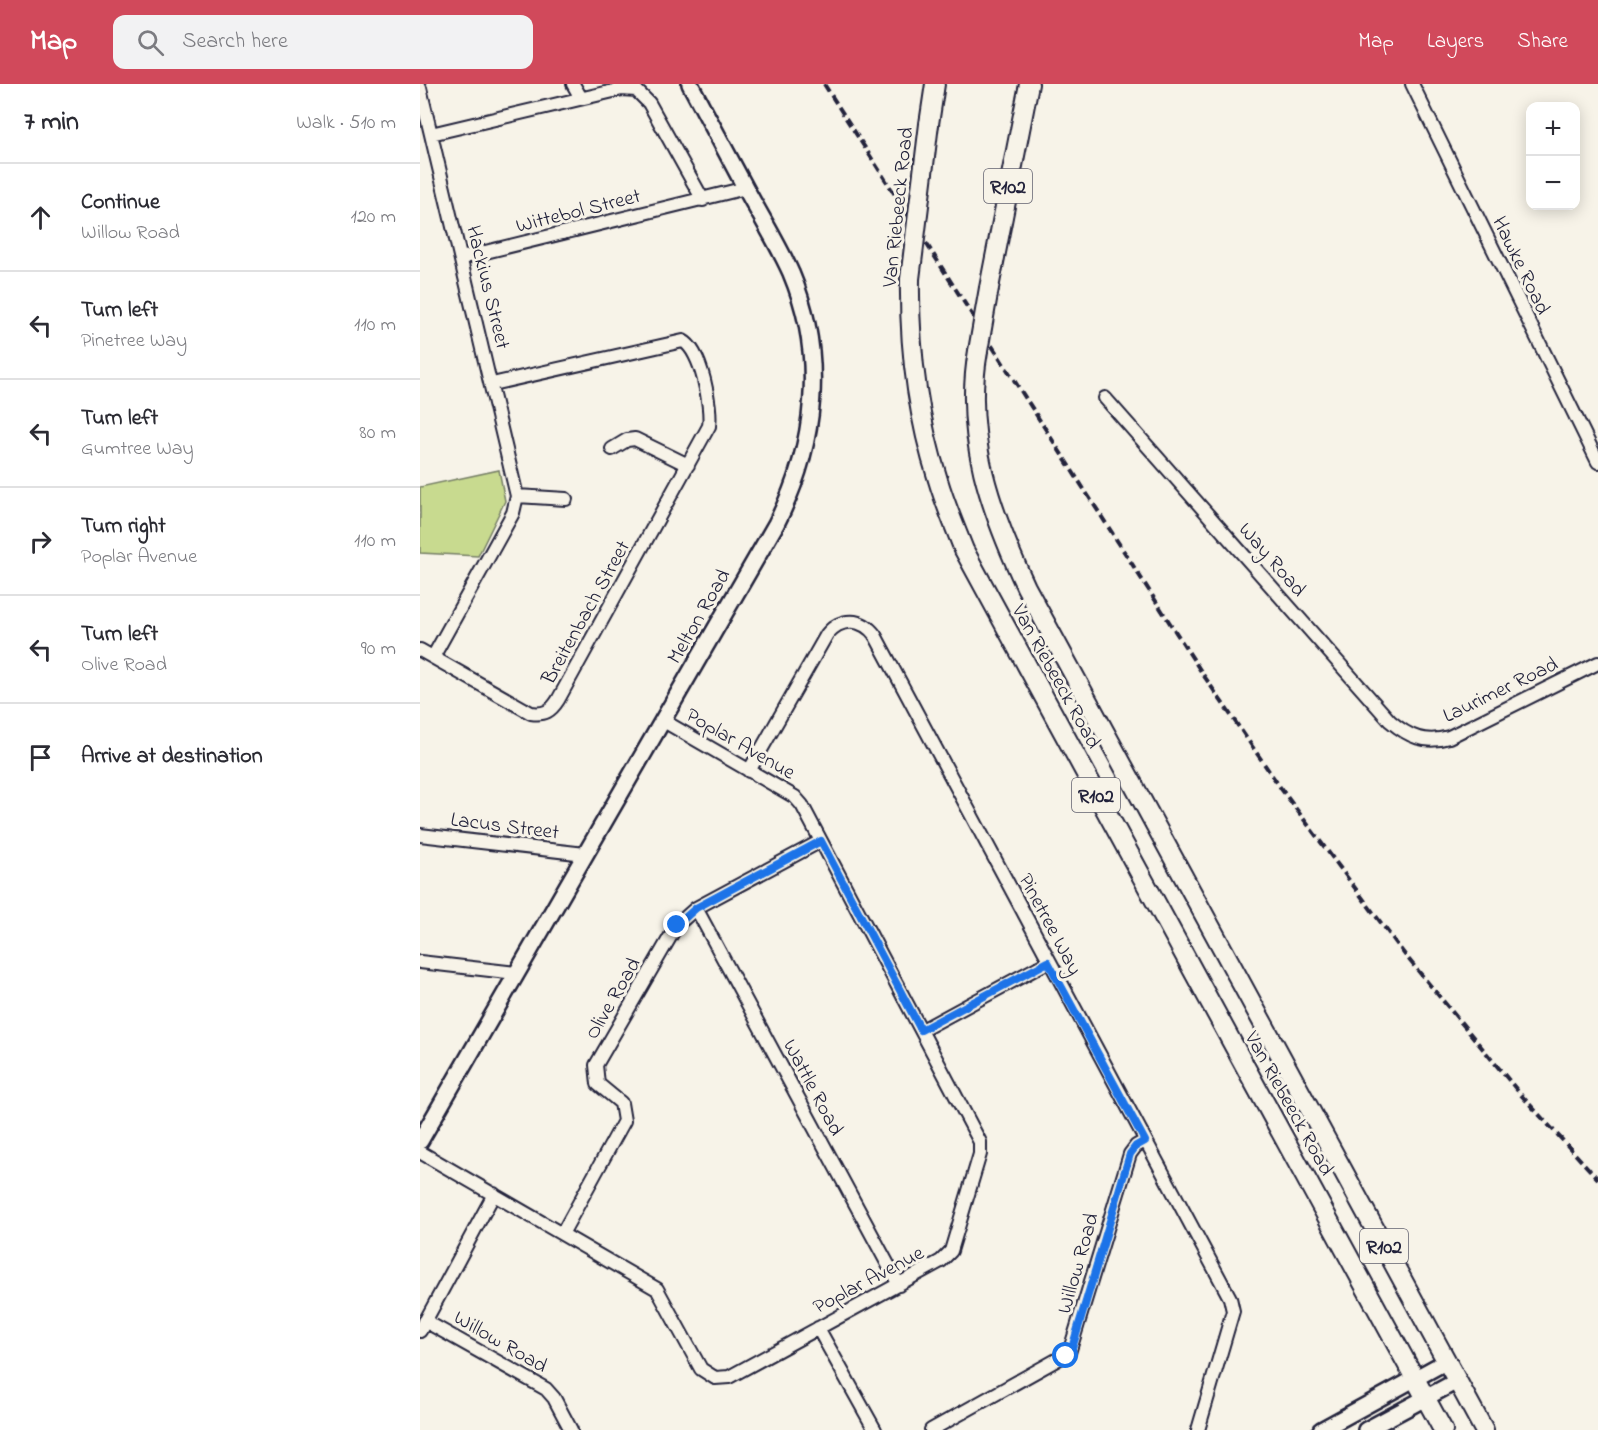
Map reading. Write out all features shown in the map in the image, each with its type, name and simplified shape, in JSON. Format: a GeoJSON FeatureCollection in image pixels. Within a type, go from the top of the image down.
{"type":"FeatureCollection","features":[{"type":"Feature","properties":{"kind":"main road","name":"Van Riebeeck Road"},"geometry":{"type":"LineString","coordinates":[[935,84],[910,279],[911,348],[922,422],[938,481],[964,550],[1443,1430]]}},
{"type":"Feature","properties":{"kind":"main road","name":"Van Riebeeck Road"},"geometry":{"type":"LineString","coordinates":[[1029,84],[989,288],[974,387],[975,430],[981,471],[998,527],[1026,587],[1484,1430]]}},
{"type":"Feature","properties":{"kind":"street"},"geometry":{"type":"LineString","coordinates":[[573,84],[581,98]]}},
{"type":"Feature","properties":{"kind":"street","name":"Melton Road"},"geometry":{"type":"LineString","coordinates":[[420,1141],[782,512],[796,477],[810,421],[812,362],[804,311],[782,255],[690,84]]}},
{"type":"Feature","properties":{"kind":"street","name":"Hawke Road"},"geometry":{"type":"LineString","coordinates":[[1412,84],[1598,462]]}},
{"type":"Feature","properties":{"kind":"street","name":"Hackius Street"},"geometry":{"type":"LineString","coordinates":[[420,88],[517,496]]}},
{"type":"Feature","properties":{"kind":"street"},"geometry":{"type":"LineString","coordinates":[[431,134],[622,89],[640,93],[651,106],[703,200]]}},
{"type":"Feature","properties":{"kind":"street","name":"Wittebol Street"},"geometry":{"type":"LineString","coordinates":[[461,258],[746,188]]}},
{"type":"Feature","properties":{"kind":"street","name":"Breitenbach Street"},"geometry":{"type":"LineString","coordinates":[[420,650],[531,713],[544,714],[549,711],[558,700],[707,433],[710,418],[694,349],[683,341],[492,384]]}},
{"type":"Feature","properties":{"kind":"street","name":"Way Road"},"geometry":{"type":"LineString","coordinates":[[1105,398],[1390,721],[1401,731],[1417,738]]}},
{"type":"Feature","properties":{"kind":"street"},"geometry":{"type":"LineString","coordinates":[[612,449],[627,440],[635,439],[688,465]]}},
{"type":"Feature","properties":{"kind":"street"},"geometry":{"type":"LineString","coordinates":[[433,657],[513,513],[517,496],[566,499]]}},
{"type":"Feature","properties":{"kind":"street","name":"Pinetree Way"},"geometry":{"type":"LineString","coordinates":[[749,771],[827,634],[845,622],[865,625],[876,635],[1048,962],[1232,1302],[1232,1315],[1198,1430]]}},
{"type":"Feature","properties":{"kind":"street","name":"Laurimer Road"},"geometry":{"type":"LineString","coordinates":[[1417,738],[1430,741],[1449,736],[1598,663]]}},
{"type":"Feature","properties":{"kind":"street","name":"Poplar Avenue"},"geometry":{"type":"LineString","coordinates":[[420,1152],[657,1289],[701,1369],[710,1377],[729,1377],[899,1285],[941,1261],[951,1251],[981,1150],[978,1137],[799,800],[662,720]]}},
{"type":"Feature","properties":{"kind":"street","name":"Lacus Street"},"geometry":{"type":"LineString","coordinates":[[420,835],[585,854]]}},
{"type":"Feature","properties":{"kind":"street","name":"Olive Road"},"geometry":{"type":"LineString","coordinates":[[562,1234],[624,1121],[625,1112],[621,1103],[598,1084],[596,1065],[677,925],[696,908],[821,841]]}},
{"type":"Feature","properties":{"kind":"street","name":"Wattle Road"},"geometry":{"type":"LineString","coordinates":[[696,908],[899,1285]]}},
{"type":"Feature","properties":{"kind":"street"},"geometry":{"type":"LineString","coordinates":[[420,962],[516,974]]}},
{"type":"Feature","properties":{"kind":"street"},"geometry":{"type":"LineString","coordinates":[[921,1030],[1048,962]]}},
{"type":"Feature","properties":{"kind":"street","name":"Willow Road"},"geometry":{"type":"LineString","coordinates":[[931,1430],[1069,1353],[1130,1154],[1136,1146],[1145,1141]]}},
{"type":"Feature","properties":{"kind":"street"},"geometry":{"type":"LineString","coordinates":[[423,1326],[494,1194]]}},
{"type":"Feature","properties":{"kind":"street","name":"Willow Road"},"geometry":{"type":"LineString","coordinates":[[423,1326],[549,1391],[571,1430]]}},
{"type":"Feature","properties":{"kind":"street"},"geometry":{"type":"LineString","coordinates":[[818,1328],[875,1430]]}},
{"type":"Feature","properties":{"kind":"street"},"geometry":{"type":"LineString","coordinates":[[1321,1430],[1447,1361]]}},
{"type":"Feature","properties":{"kind":"street"},"geometry":{"type":"LineString","coordinates":[[1366,1430],[1457,1381]]}},
{"type":"Feature","properties":{"kind":"green space"},"geometry":{"type":"Polygon","coordinates":[[[499,470],[505,501],[478,556],[420,553],[420,487],[499,470]]]}},
{"type":"Feature","properties":{"kind":"railway"},"geometry":{"type":"LineString","coordinates":[[824,84],[1202,673],[1282,790],[1405,955],[1522,1096],[1598,1179]]}},
{"type":"Feature","properties":{"kind":"route"},"geometry":{"type":"LineString","coordinates":[[677,925],[682,918],[696,908],[821,841],[921,1030],[1048,962],[1145,1141],[1136,1146],[1130,1154],[1073,1345],[1066,1356]]}}]}
